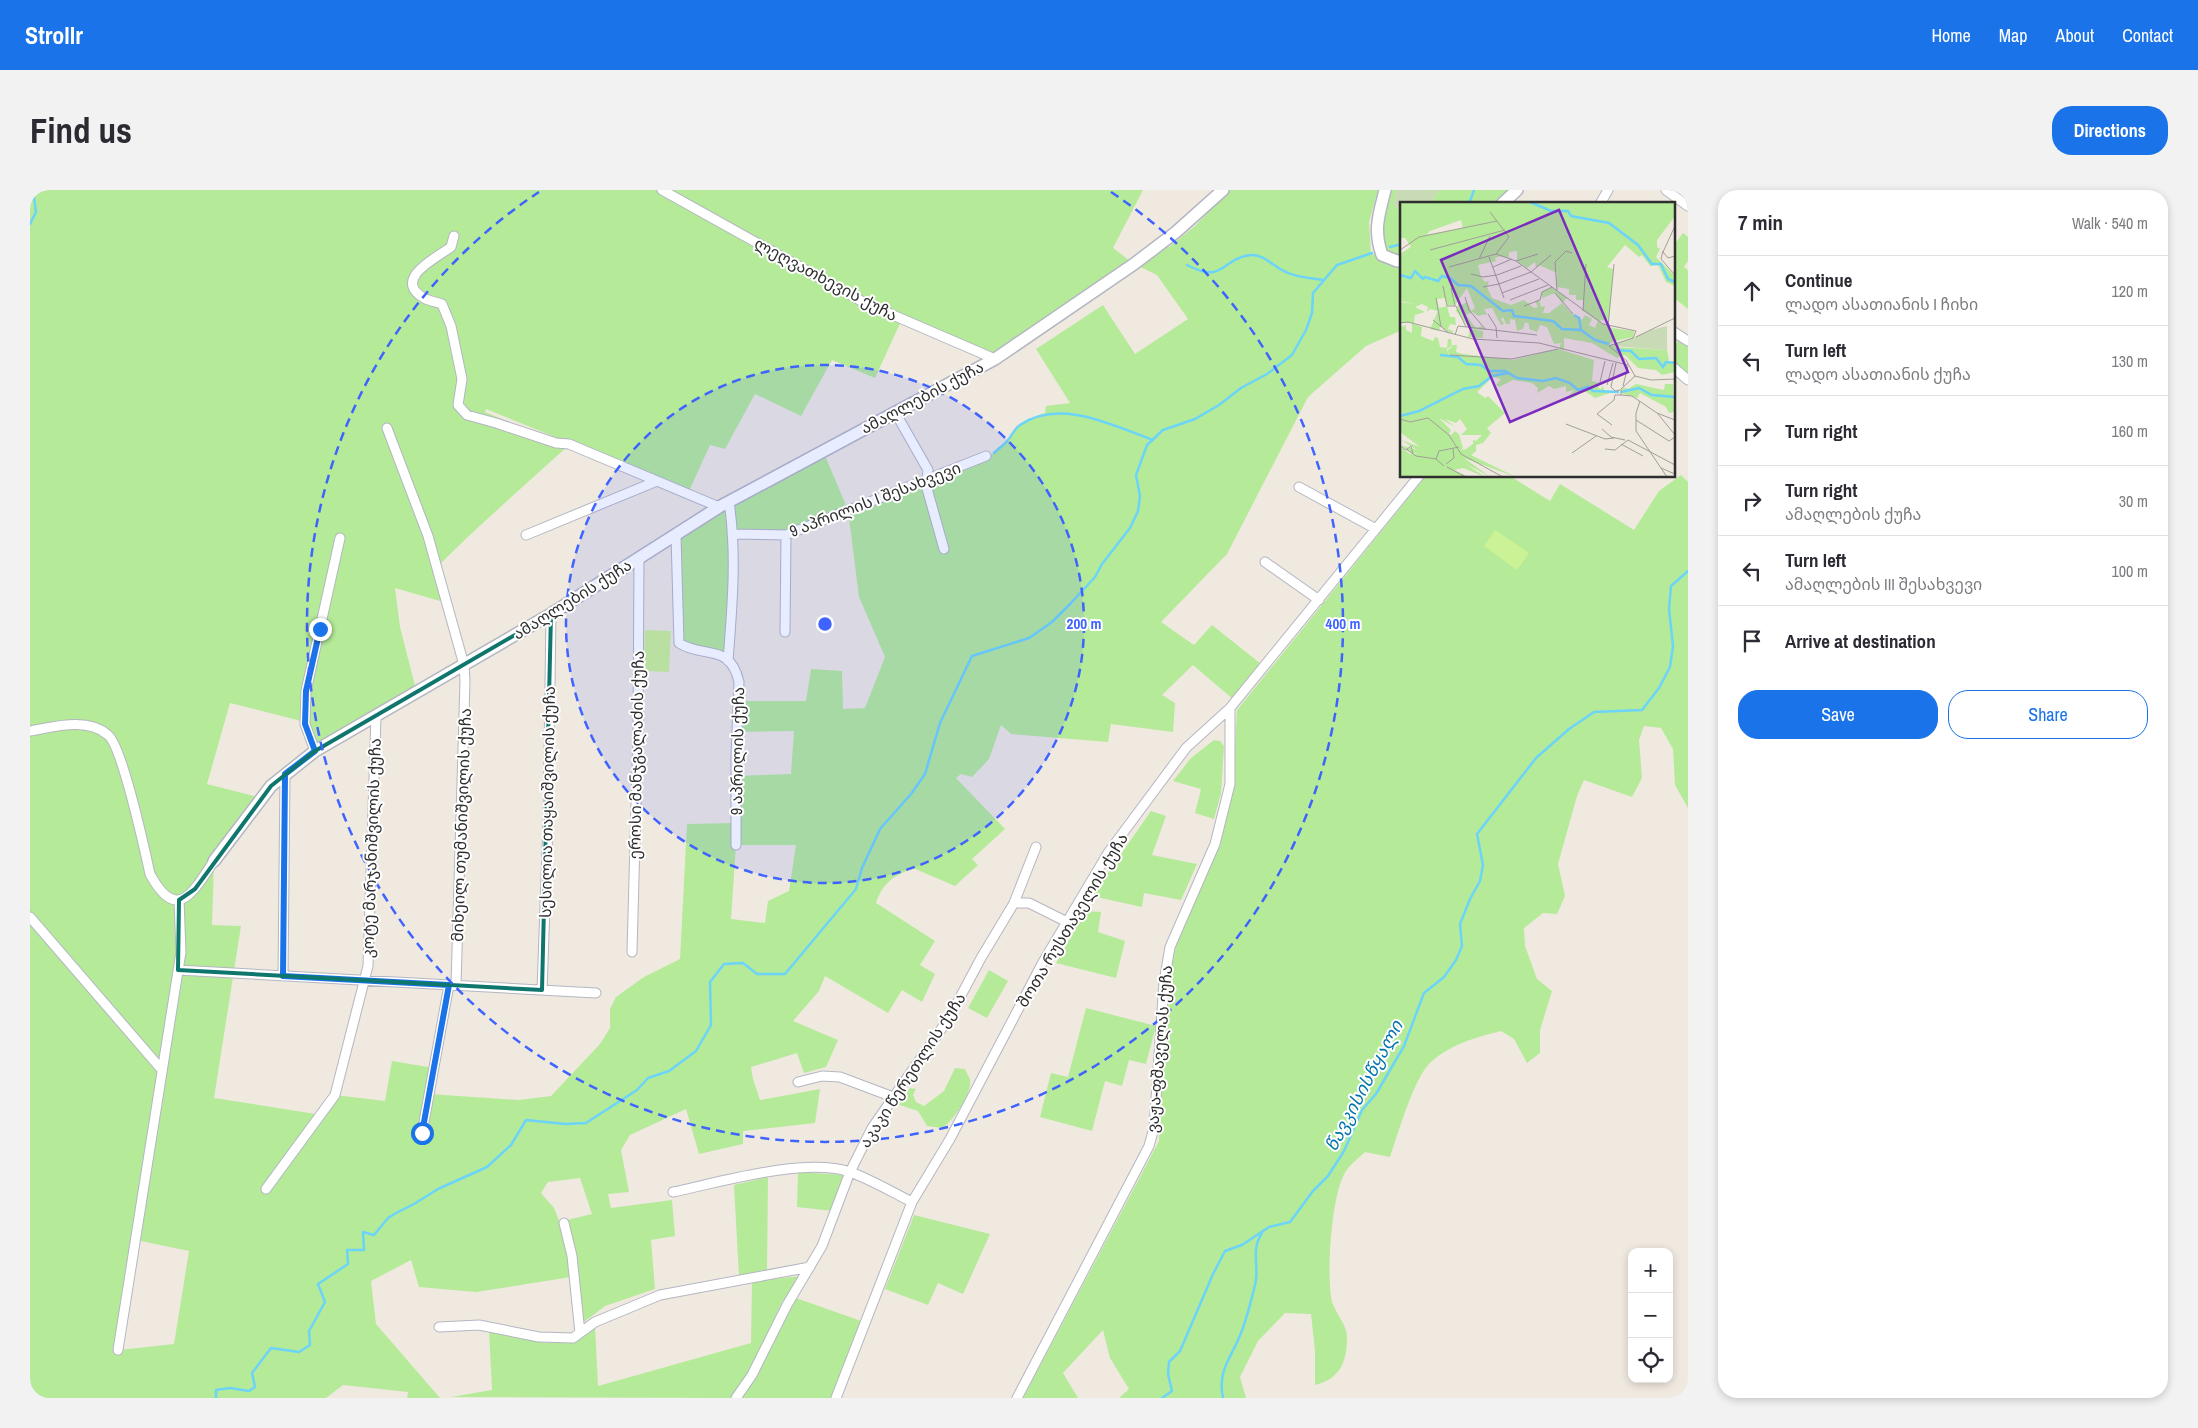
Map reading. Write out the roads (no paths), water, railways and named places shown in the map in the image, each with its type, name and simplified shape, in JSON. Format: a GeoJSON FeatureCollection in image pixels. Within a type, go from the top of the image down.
{"type":"FeatureCollection","features":[{"type":"Feature","properties":{"kind":"street","name":"ლეღვათხევის ქუჩა"},"geometry":{"type":"LineString","coordinates":[[662,190],[865,303],[995,359]]}},
{"type":"Feature","properties":{"kind":"street"},"geometry":{"type":"LineString","coordinates":[[1385,190],[1377,224],[1376,239],[1382,255],[1400,261]]}},
{"type":"Feature","properties":{"kind":"street"},"geometry":{"type":"LineString","coordinates":[[1504,202],[1517,190]]}},
{"type":"Feature","properties":{"kind":"street"},"geometry":{"type":"LineString","coordinates":[[1601,202],[1608,190]]}},
{"type":"Feature","properties":{"kind":"street"},"geometry":{"type":"LineString","coordinates":[[1666,190],[1688,206]]}},
{"type":"Feature","properties":{"kind":"street","name":"ამაღლების ქუჩა"},"geometry":{"type":"LineString","coordinates":[[179,900],[190,895],[271,786],[315,751],[551,614],[724,504],[995,359],[1134,264],[1176,232],[1220,191]]}},
{"type":"Feature","properties":{"kind":"street"},"geometry":{"type":"LineString","coordinates":[[454,236],[451,246],[416,270],[413,282],[415,290],[424,298],[442,304],[451,326],[462,379],[458,405],[467,415],[496,422],[556,443],[569,444],[657,482],[724,504]]}},
{"type":"Feature","properties":{"kind":"street"},"geometry":{"type":"LineString","coordinates":[[1676,333],[1688,341]]}},
{"type":"Feature","properties":{"kind":"street"},"geometry":{"type":"LineString","coordinates":[[1676,370],[1688,380]]}},
{"type":"Feature","properties":{"kind":"street"},"geometry":{"type":"LineString","coordinates":[[895,412],[928,470],[926,485],[944,549]]}},
{"type":"Feature","properties":{"kind":"street","name":"მიხეილ თუმანიშვილის ქუჩა"},"geometry":{"type":"LineString","coordinates":[[387,428],[428,536],[464,665],[465,681],[452,985],[422,1133]]}},
{"type":"Feature","properties":{"kind":"street","name":"9 აპრილის I შესახვევი"},"geometry":{"type":"LineString","coordinates":[[732,534],[786,535],[986,456]]}},
{"type":"Feature","properties":{"kind":"street","name":"შოთა რუსთაველის ქუჩა"},"geometry":{"type":"LineString","coordinates":[[836,1398],[912,1202],[950,1139],[1000,1041],[1108,853],[1186,748],[1230,708],[1417,478]]}},
{"type":"Feature","properties":{"kind":"street"},"geometry":{"type":"LineString","coordinates":[[526,535],[657,482]]}},
{"type":"Feature","properties":{"kind":"street"},"geometry":{"type":"LineString","coordinates":[[1299,488],[1376,529]]}},
{"type":"Feature","properties":{"kind":"street","name":"9 აპრილის ქუჩა"},"geometry":{"type":"LineString","coordinates":[[724,504],[732,534],[728,661],[737,671],[739,682],[736,747],[736,845]]}},
{"type":"Feature","properties":{"kind":"street"},"geometry":{"type":"LineString","coordinates":[[676,535],[679,644],[684,647],[719,654],[728,661]]}},
{"type":"Feature","properties":{"kind":"street"},"geometry":{"type":"LineString","coordinates":[[785,632],[786,535]]}},
{"type":"Feature","properties":{"kind":"street"},"geometry":{"type":"LineString","coordinates":[[315,751],[305,724],[306,691],[340,538]]}},
{"type":"Feature","properties":{"kind":"street","name":"ეროსი მანჯგალაძის ქუჩა"},"geometry":{"type":"LineString","coordinates":[[632,952],[638,731],[639,558]]}},
{"type":"Feature","properties":{"kind":"street"},"geometry":{"type":"LineString","coordinates":[[1265,562],[1318,600]]}},
{"type":"Feature","properties":{"kind":"street","name":"სესილია თაყაიშვილის ქუჩა"},"geometry":{"type":"LineString","coordinates":[[542,990],[548,812],[551,614]]}},
{"type":"Feature","properties":{"kind":"street","name":"ვაჟა-ფშაველას ქუჩა"},"geometry":{"type":"LineString","coordinates":[[1017,1398],[1149,1146],[1154,1128],[1164,982],[1170,947],[1215,844],[1230,784],[1230,708]]}},
{"type":"Feature","properties":{"kind":"street","name":"კოტე მარჯანიშვილის ქუჩა"},"geometry":{"type":"LineString","coordinates":[[266,1189],[335,1095],[368,966],[376,716]]}},
{"type":"Feature","properties":{"kind":"street"},"geometry":{"type":"LineString","coordinates":[[30,731],[74,724],[96,728],[108,734],[115,743],[122,762],[150,874],[159,890],[166,896],[179,900],[181,952],[118,1350]]}},
{"type":"Feature","properties":{"kind":"street"},"geometry":{"type":"LineString","coordinates":[[283,976],[285,774]]}},
{"type":"Feature","properties":{"kind":"street","name":"აკაკი წერეთლის ქუჩა"},"geometry":{"type":"LineString","coordinates":[[736,1398],[752,1375],[787,1305],[810,1267],[829,1230],[850,1172],[872,1128],[949,1018],[980,958],[1014,903],[1036,847]]}},
{"type":"Feature","properties":{"kind":"street"},"geometry":{"type":"LineString","coordinates":[[1014,903],[1029,903],[1067,922]]}},
{"type":"Feature","properties":{"kind":"street"},"geometry":{"type":"LineString","coordinates":[[30,917],[162,1070]]}},
{"type":"Feature","properties":{"kind":"street"},"geometry":{"type":"LineString","coordinates":[[178,970],[596,993]]}},
{"type":"Feature","properties":{"kind":"street"},"geometry":{"type":"LineString","coordinates":[[798,1082],[822,1076],[840,1076],[893,1097]]}},
{"type":"Feature","properties":{"kind":"street"},"geometry":{"type":"LineString","coordinates":[[673,1192],[794,1167],[834,1169],[850,1172],[912,1202]]}},
{"type":"Feature","properties":{"kind":"street"},"geometry":{"type":"LineString","coordinates":[[564,1223],[572,1256],[580,1332]]}},
{"type":"Feature","properties":{"kind":"street"},"geometry":{"type":"LineString","coordinates":[[438,1327],[479,1325],[539,1337],[573,1338],[595,1322],[660,1294],[810,1267]]}},
{"type":"Feature","properties":{"kind":"waterway"},"geometry":{"type":"LineString","coordinates":[[30,224],[36,212],[33,190]]}},
{"type":"Feature","properties":{"kind":"waterway"},"geometry":{"type":"LineString","coordinates":[[1470,202],[1474,190]]}},
{"type":"Feature","properties":{"kind":"waterway"},"geometry":{"type":"LineString","coordinates":[[1390,247],[1400,244]]}},
{"type":"Feature","properties":{"kind":"waterway"},"geometry":{"type":"LineString","coordinates":[[216,1398],[216,1390],[230,1388],[249,1391],[255,1387],[252,1373],[271,1348],[299,1352],[310,1345],[309,1331],[325,1302],[318,1284],[348,1264],[347,1250],[364,1250],[363,1232],[374,1235],[388,1218],[396,1213],[438,1189],[487,1167],[511,1145],[526,1120],[565,1124],[586,1123],[637,1090],[648,1078],[669,1071],[696,1051],[711,1025],[710,982],[724,964],[743,963],[757,974],[785,974],[856,889],[862,868],[880,829],[911,794],[925,774],[940,723],[972,656],[1029,638],[1052,622],[1071,603],[1095,577],[1102,564],[1130,528],[1138,511],[1140,496],[1136,475],[1147,445],[1163,430],[1195,419],[1219,405],[1241,388],[1267,374],[1292,355],[1306,330],[1312,313],[1313,293],[1337,265],[1372,253]]}},
{"type":"Feature","properties":{"kind":"waterway"},"geometry":{"type":"LineString","coordinates":[[1187,265],[1199,270],[1216,271],[1241,257],[1256,255],[1295,276],[1324,280]]}},
{"type":"Feature","properties":{"kind":"waterway"},"geometry":{"type":"LineString","coordinates":[[994,453],[1020,425],[1036,417],[1052,414],[1086,417],[1153,440]]}},
{"type":"Feature","properties":{"kind":"waterway","name":"წავკისისწყალი"},"geometry":{"type":"LineString","coordinates":[[1162,1398],[1172,1391],[1168,1374],[1169,1362],[1180,1351],[1213,1274],[1225,1251],[1242,1245],[1269,1227],[1290,1222],[1313,1191],[1328,1176],[1344,1151],[1362,1110],[1376,1094],[1404,1046],[1424,993],[1444,977],[1456,960],[1462,946],[1460,924],[1480,881],[1483,865],[1477,834],[1536,758],[1569,729],[1594,712],[1642,710],[1659,688],[1670,667],[1673,646],[1669,609],[1671,586],[1688,571]]}},
{"type":"Feature","properties":{"kind":"waterway"},"geometry":{"type":"LineString","coordinates":[[1223,1398],[1222,1379],[1226,1364],[1241,1333],[1249,1309],[1257,1272],[1256,1253],[1258,1240],[1262,1233]]}}]}
